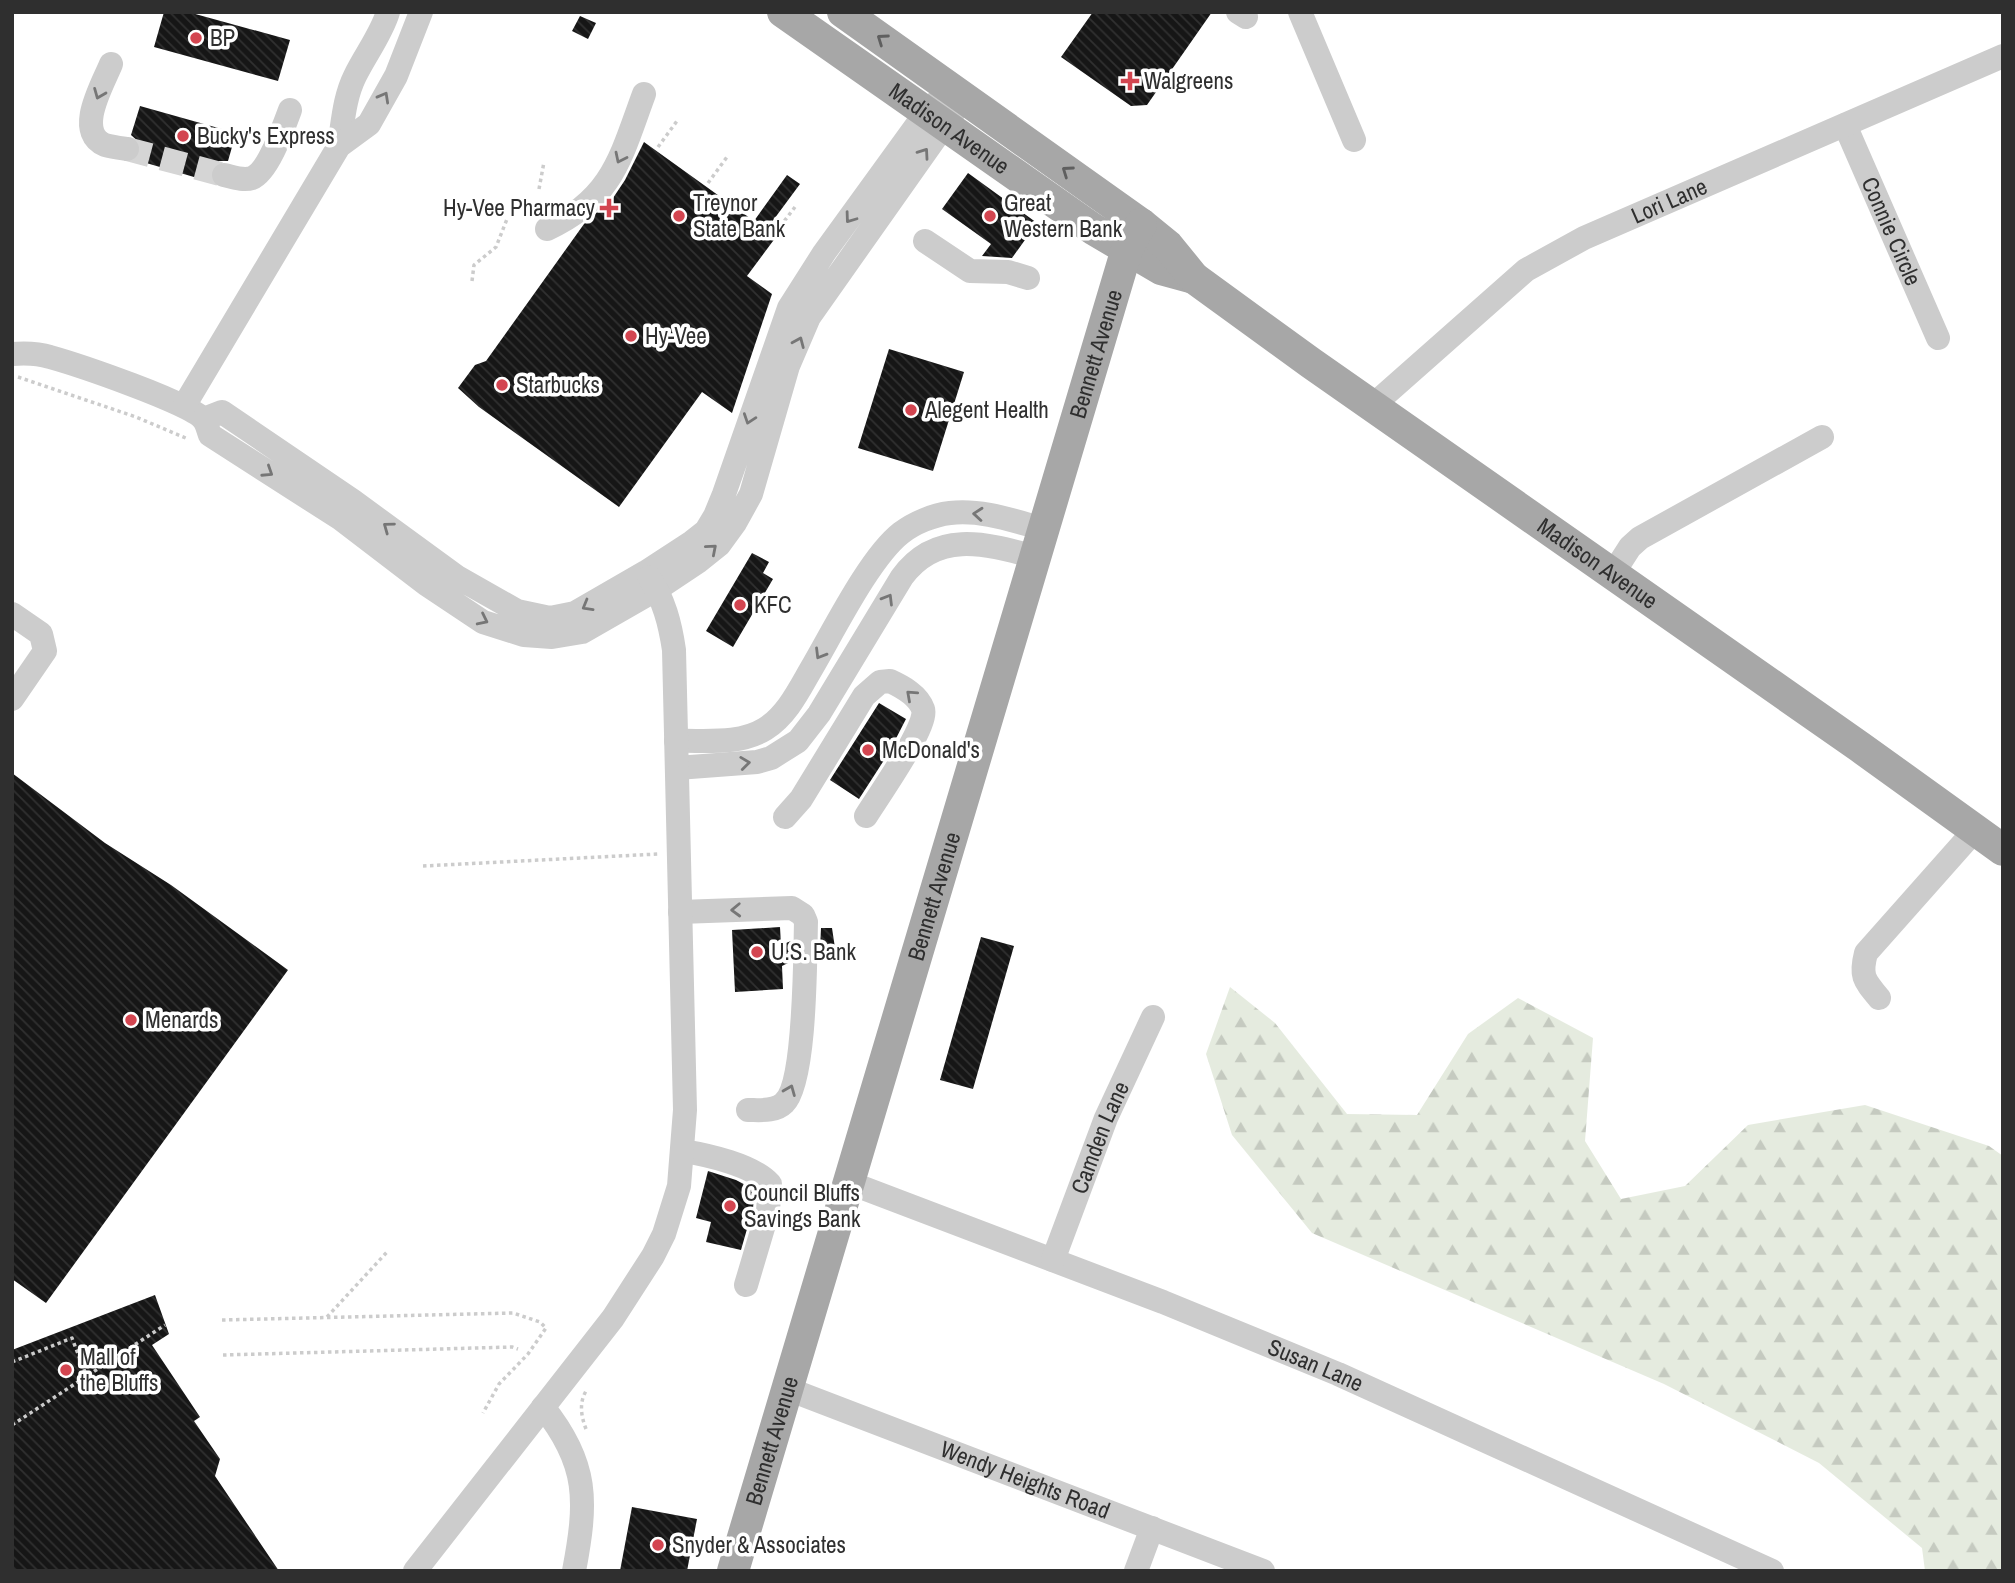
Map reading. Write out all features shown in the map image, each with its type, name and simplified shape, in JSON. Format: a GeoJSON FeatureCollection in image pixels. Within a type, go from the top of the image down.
{"type":"FeatureCollection","features":[{"type":"Feature","properties":{"kind":"main road","name":"Madison Avenue"},"geometry":{"type":"LineString","coordinates":[[783,12],[1093,229],[1134,237]]}},
{"type":"Feature","properties":{"kind":"main road","name":"Madison Avenue"},"geometry":{"type":"LineString","coordinates":[[843,12],[955,91],[1134,237],[1161,269],[1194,278],[1371,407],[2003,850]]}},
{"type":"Feature","properties":{"kind":"main road","name":"Bennett Avenue"},"geometry":{"type":"LineString","coordinates":[[733,1571],[1134,237]]}},
{"type":"Feature","properties":{"kind":"street"},"geometry":{"type":"LineString","coordinates":[[194,412],[339,146],[346,102],[354,78],[388,12]]}},
{"type":"Feature","properties":{"kind":"street"},"geometry":{"type":"LineString","coordinates":[[339,146],[369,124],[396,76],[421,12]]}},
{"type":"Feature","properties":{"kind":"street"},"geometry":{"type":"LineString","coordinates":[[1300,12],[1354,139]]}},
{"type":"Feature","properties":{"kind":"street","name":"Lori Lane"},"geometry":{"type":"LineString","coordinates":[[1371,407],[1502,289],[1544,258],[1584,238],[2003,56]]}},
{"type":"Feature","properties":{"kind":"street"},"geometry":{"type":"LineString","coordinates":[[111,64],[93,108],[90,124],[97,139],[104,144],[127,149]]}},
{"type":"Feature","properties":{"kind":"street"},"geometry":{"type":"LineString","coordinates":[[12,354],[48,356],[121,381],[194,412],[222,412],[353,501],[457,577],[517,611],[550,618],[575,613],[652,581],[706,530],[715,516],[789,308],[830,245],[936,118],[939,100],[955,91]]}},
{"type":"Feature","properties":{"kind":"street"},"geometry":{"type":"LineString","coordinates":[[547,229],[579,212],[593,200],[611,175],[623,153],[644,94]]}},
{"type":"Feature","properties":{"kind":"street"},"geometry":{"type":"LineString","coordinates":[[224,175],[250,179],[259,174],[278,140],[290,110]]}},
{"type":"Feature","properties":{"kind":"street","name":"Connie Circle"},"geometry":{"type":"LineString","coordinates":[[1845,125],[1938,338]]}},
{"type":"Feature","properties":{"kind":"street"},"geometry":{"type":"LineString","coordinates":[[925,241],[970,271],[1007,272],[1028,278]]}},
{"type":"Feature","properties":{"kind":"street"},"geometry":{"type":"LineString","coordinates":[[1612,575],[1630,547],[1640,538],[1822,437]]}},
{"type":"Feature","properties":{"kind":"street"},"geometry":{"type":"LineString","coordinates":[[676,741],[740,739],[759,732],[777,720],[796,695],[877,559],[901,533],[916,524],[950,513],[990,515],[1040,543]]}},
{"type":"Feature","properties":{"kind":"street"},"geometry":{"type":"LineString","coordinates":[[677,768],[757,762],[771,758],[798,741],[819,713],[902,577],[910,565],[921,556],[949,545],[1040,543]]}},
{"type":"Feature","properties":{"kind":"street"},"geometry":{"type":"LineString","coordinates":[[415,1571],[613,1318],[653,1256],[675,1203],[683,1151],[685,1110],[674,650],[668,617],[652,581]]}},
{"type":"Feature","properties":{"kind":"street"},"geometry":{"type":"LineString","coordinates":[[12,614],[41,634],[45,651],[12,699]]}},
{"type":"Feature","properties":{"kind":"street"},"geometry":{"type":"LineString","coordinates":[[785,817],[802,799],[864,696],[880,682],[890,681],[916,697],[925,716],[915,738],[866,816]]}},
{"type":"Feature","properties":{"kind":"street"},"geometry":{"type":"LineString","coordinates":[[1879,998],[1864,980],[1862,967],[1866,953],[1976,829]]}},
{"type":"Feature","properties":{"kind":"street"},"geometry":{"type":"LineString","coordinates":[[680,912],[792,908],[803,915],[806,922],[801,1040],[795,1079],[783,1105],[769,1110],[748,1110]]}},
{"type":"Feature","properties":{"kind":"street","name":"Camden Lane"},"geometry":{"type":"LineString","coordinates":[[1053,1261],[1106,1118],[1153,1017]]}},
{"type":"Feature","properties":{"kind":"street"},"geometry":{"type":"LineString","coordinates":[[683,1151],[726,1162],[757,1174],[770,1184],[768,1211],[746,1285]]}},
{"type":"Feature","properties":{"kind":"street","name":"Susan Lane"},"geometry":{"type":"LineString","coordinates":[[850,1183],[1338,1374],[1772,1571]]}},
{"type":"Feature","properties":{"kind":"street","name":"Wendy Heights Road"},"geometry":{"type":"LineString","coordinates":[[788,1389],[1263,1571]]}},
{"type":"Feature","properties":{"kind":"street"},"geometry":{"type":"LineString","coordinates":[[543,1407],[566,1437],[582,1486],[583,1518],[574,1571]]}},
{"type":"Feature","properties":{"kind":"street"},"geometry":{"type":"LineString","coordinates":[[1136,1571],[1152,1528]]}},
{"type":"Feature","properties":{"kind":"path"},"geometry":{"type":"LineString","coordinates":[[658,147],[677,121]]}},
{"type":"Feature","properties":{"kind":"path"},"geometry":{"type":"LineString","coordinates":[[708,183],[727,157]]}},
{"type":"Feature","properties":{"kind":"path"},"geometry":{"type":"LineString","coordinates":[[538,189],[544,162]]}},
{"type":"Feature","properties":{"kind":"path"},"geometry":{"type":"LineString","coordinates":[[776,232],[794,207]]}},
{"type":"Feature","properties":{"kind":"path"},"geometry":{"type":"LineString","coordinates":[[472,281],[474,265],[496,247],[507,219]]}},
{"type":"Feature","properties":{"kind":"path"},"geometry":{"type":"LineString","coordinates":[[12,377],[18,376],[136,417],[188,439]]}},
{"type":"Feature","properties":{"kind":"path"},"geometry":{"type":"LineString","coordinates":[[423,866],[679,853]]}},
{"type":"Feature","properties":{"kind":"path"},"geometry":{"type":"LineString","coordinates":[[327,1317],[387,1252]]}},
{"type":"Feature","properties":{"kind":"path"},"geometry":{"type":"LineString","coordinates":[[222,1320],[513,1313],[540,1322],[546,1328],[528,1354],[499,1384],[483,1413]]}},
{"type":"Feature","properties":{"kind":"path"},"geometry":{"type":"LineString","coordinates":[[12,1425],[165,1325]]}},
{"type":"Feature","properties":{"kind":"path"},"geometry":{"type":"LineString","coordinates":[[12,1362],[72,1338],[91,1388]]}},
{"type":"Feature","properties":{"kind":"path"},"geometry":{"type":"LineString","coordinates":[[223,1355],[512,1347],[518,1349]]}},
{"type":"Feature","properties":{"kind":"green space"},"geometry":{"type":"Polygon","coordinates":[[[1230,987],[1275,1023],[1347,1114],[1417,1115],[1468,1034],[1518,998],[1593,1038],[1585,1141],[1621,1199],[1685,1186],[1748,1125],[1865,1105],[1989,1146],[2003,1156],[2003,1571],[1925,1571],[1922,1548],[1819,1463],[1664,1384],[1312,1233],[1232,1135],[1206,1054],[1230,987]]]}},
{"type":"Feature","properties":{"kind":"building"},"geometry":{"type":"Polygon","coordinates":[[[164,12],[188,12],[290,40],[278,81],[154,47],[164,12]]]}},
{"type":"Feature","properties":{"kind":"building","name":"Walgreens"},"geometry":{"type":"Polygon","coordinates":[[[1093,12],[1212,12],[1147,105],[1131,106],[1061,57],[1093,12]]]}},
{"type":"Feature","properties":{"kind":"building"},"geometry":{"type":"Polygon","coordinates":[[[580,16],[596,23],[588,39],[572,31],[580,16]]]}},
{"type":"Feature","properties":{"kind":"building","name":"Bucky's Express"},"geometry":{"type":"Polygon","coordinates":[[[140,106],[236,133],[228,161],[219,161],[210,171],[211,182],[136,160],[142,152],[141,144],[131,135],[140,106]]]}},
{"type":"Feature","properties":{"kind":"building","name":"Hy-Vee"},"geometry":{"type":"Polygon","coordinates":[[[644,142],[754,221],[787,175],[800,184],[766,230],[776,237],[747,276],[772,294],[732,413],[702,392],[619,507],[479,407],[458,388],[475,365],[486,361],[584,224],[613,198],[644,142]]]}},
{"type":"Feature","properties":{"kind":"building","name":"Great Western Bank"},"geometry":{"type":"Polygon","coordinates":[[[968,173],[1037,223],[1012,258],[982,256],[991,244],[942,209],[968,173]]]}},
{"type":"Feature","properties":{"kind":"building","name":"Alegent Health"},"geometry":{"type":"Polygon","coordinates":[[[889,349],[964,372],[933,471],[858,448],[889,349]]]}},
{"type":"Feature","properties":{"kind":"building","name":"KFC"},"geometry":{"type":"Polygon","coordinates":[[[752,553],[769,562],[763,573],[773,579],[733,647],[706,631],[752,553]]]}},
{"type":"Feature","properties":{"kind":"building","name":"McDonald's"},"geometry":{"type":"Polygon","coordinates":[[[879,703],[906,719],[888,754],[859,799],[830,780],[879,703]]]}},
{"type":"Feature","properties":{"kind":"building","name":"Menards"},"geometry":{"type":"Polygon","coordinates":[[[12,773],[105,843],[171,885],[288,970],[46,1303],[12,1279],[12,773]]]}},
{"type":"Feature","properties":{"kind":"building","name":"U.S. Bank"},"geometry":{"type":"Polygon","coordinates":[[[780,927],[781,945],[791,941],[790,962],[782,966],[783,989],[735,992],[732,930],[780,927]]]}},
{"type":"Feature","properties":{"kind":"building"},"geometry":{"type":"Polygon","coordinates":[[[821,928],[832,928],[835,948],[820,949],[821,928]]]}},
{"type":"Feature","properties":{"kind":"building"},"geometry":{"type":"Polygon","coordinates":[[[981,937],[1014,946],[973,1089],[940,1080],[981,937]]]}},
{"type":"Feature","properties":{"kind":"building","name":"Council Bluffs Savings Bank"},"geometry":{"type":"Polygon","coordinates":[[[708,1171],[736,1180],[755,1190],[753,1208],[741,1250],[706,1242],[711,1222],[696,1218],[708,1171]]]}},
{"type":"Feature","properties":{"kind":"building"},"geometry":{"type":"Polygon","coordinates":[[[155,1295],[169,1334],[152,1345],[200,1417],[194,1421],[220,1459],[215,1476],[279,1571],[12,1571],[12,1350],[155,1295]]]}},
{"type":"Feature","properties":{"kind":"building","name":"Snyder & Associates"},"geometry":{"type":"Polygon","coordinates":[[[632,1507],[697,1519],[687,1571],[620,1571],[632,1507]]]}},
{"type":"Feature","properties":{"kind":"tunnel"},"geometry":{"type":"LineString","coordinates":[[127,149],[224,175]]}},
{"type":"Feature","properties":{"kind":"place","name":"BP"},"geometry":{"type":"Point","coordinates":[196,38]}},
{"type":"Feature","properties":{"kind":"place","name":"Walgreens"},"geometry":{"type":"Point","coordinates":[1130,81]}},
{"type":"Feature","properties":{"kind":"place","name":"Bucky's Express"},"geometry":{"type":"Point","coordinates":[183,136]}},
{"type":"Feature","properties":{"kind":"place","name":"Hy-Vee Pharmacy"},"geometry":{"type":"Point","coordinates":[609,208]}},
{"type":"Feature","properties":{"kind":"place","name":"Treynor State Bank"},"geometry":{"type":"Point","coordinates":[679,216]}},
{"type":"Feature","properties":{"kind":"place","name":"Great Western Bank"},"geometry":{"type":"Point","coordinates":[990,216]}},
{"type":"Feature","properties":{"kind":"place","name":"Hy-Vee"},"geometry":{"type":"Point","coordinates":[631,336]}},
{"type":"Feature","properties":{"kind":"place","name":"Starbucks"},"geometry":{"type":"Point","coordinates":[502,385]}},
{"type":"Feature","properties":{"kind":"place","name":"Alegent Health"},"geometry":{"type":"Point","coordinates":[911,410]}},
{"type":"Feature","properties":{"kind":"place","name":"KFC"},"geometry":{"type":"Point","coordinates":[740,605]}},
{"type":"Feature","properties":{"kind":"place","name":"McDonald's"},"geometry":{"type":"Point","coordinates":[868,750]}},
{"type":"Feature","properties":{"kind":"place","name":"U.S. Bank"},"geometry":{"type":"Point","coordinates":[757,952]}},
{"type":"Feature","properties":{"kind":"place","name":"Menards"},"geometry":{"type":"Point","coordinates":[131,1020]}},
{"type":"Feature","properties":{"kind":"place","name":"Council Bluffs Savings Bank"},"geometry":{"type":"Point","coordinates":[730,1206]}},
{"type":"Feature","properties":{"kind":"place","name":"Mall of the Bluffs"},"geometry":{"type":"Point","coordinates":[66,1370]}},
{"type":"Feature","properties":{"kind":"place","name":"Snyder & Associates"},"geometry":{"type":"Point","coordinates":[658,1545]}}]}
